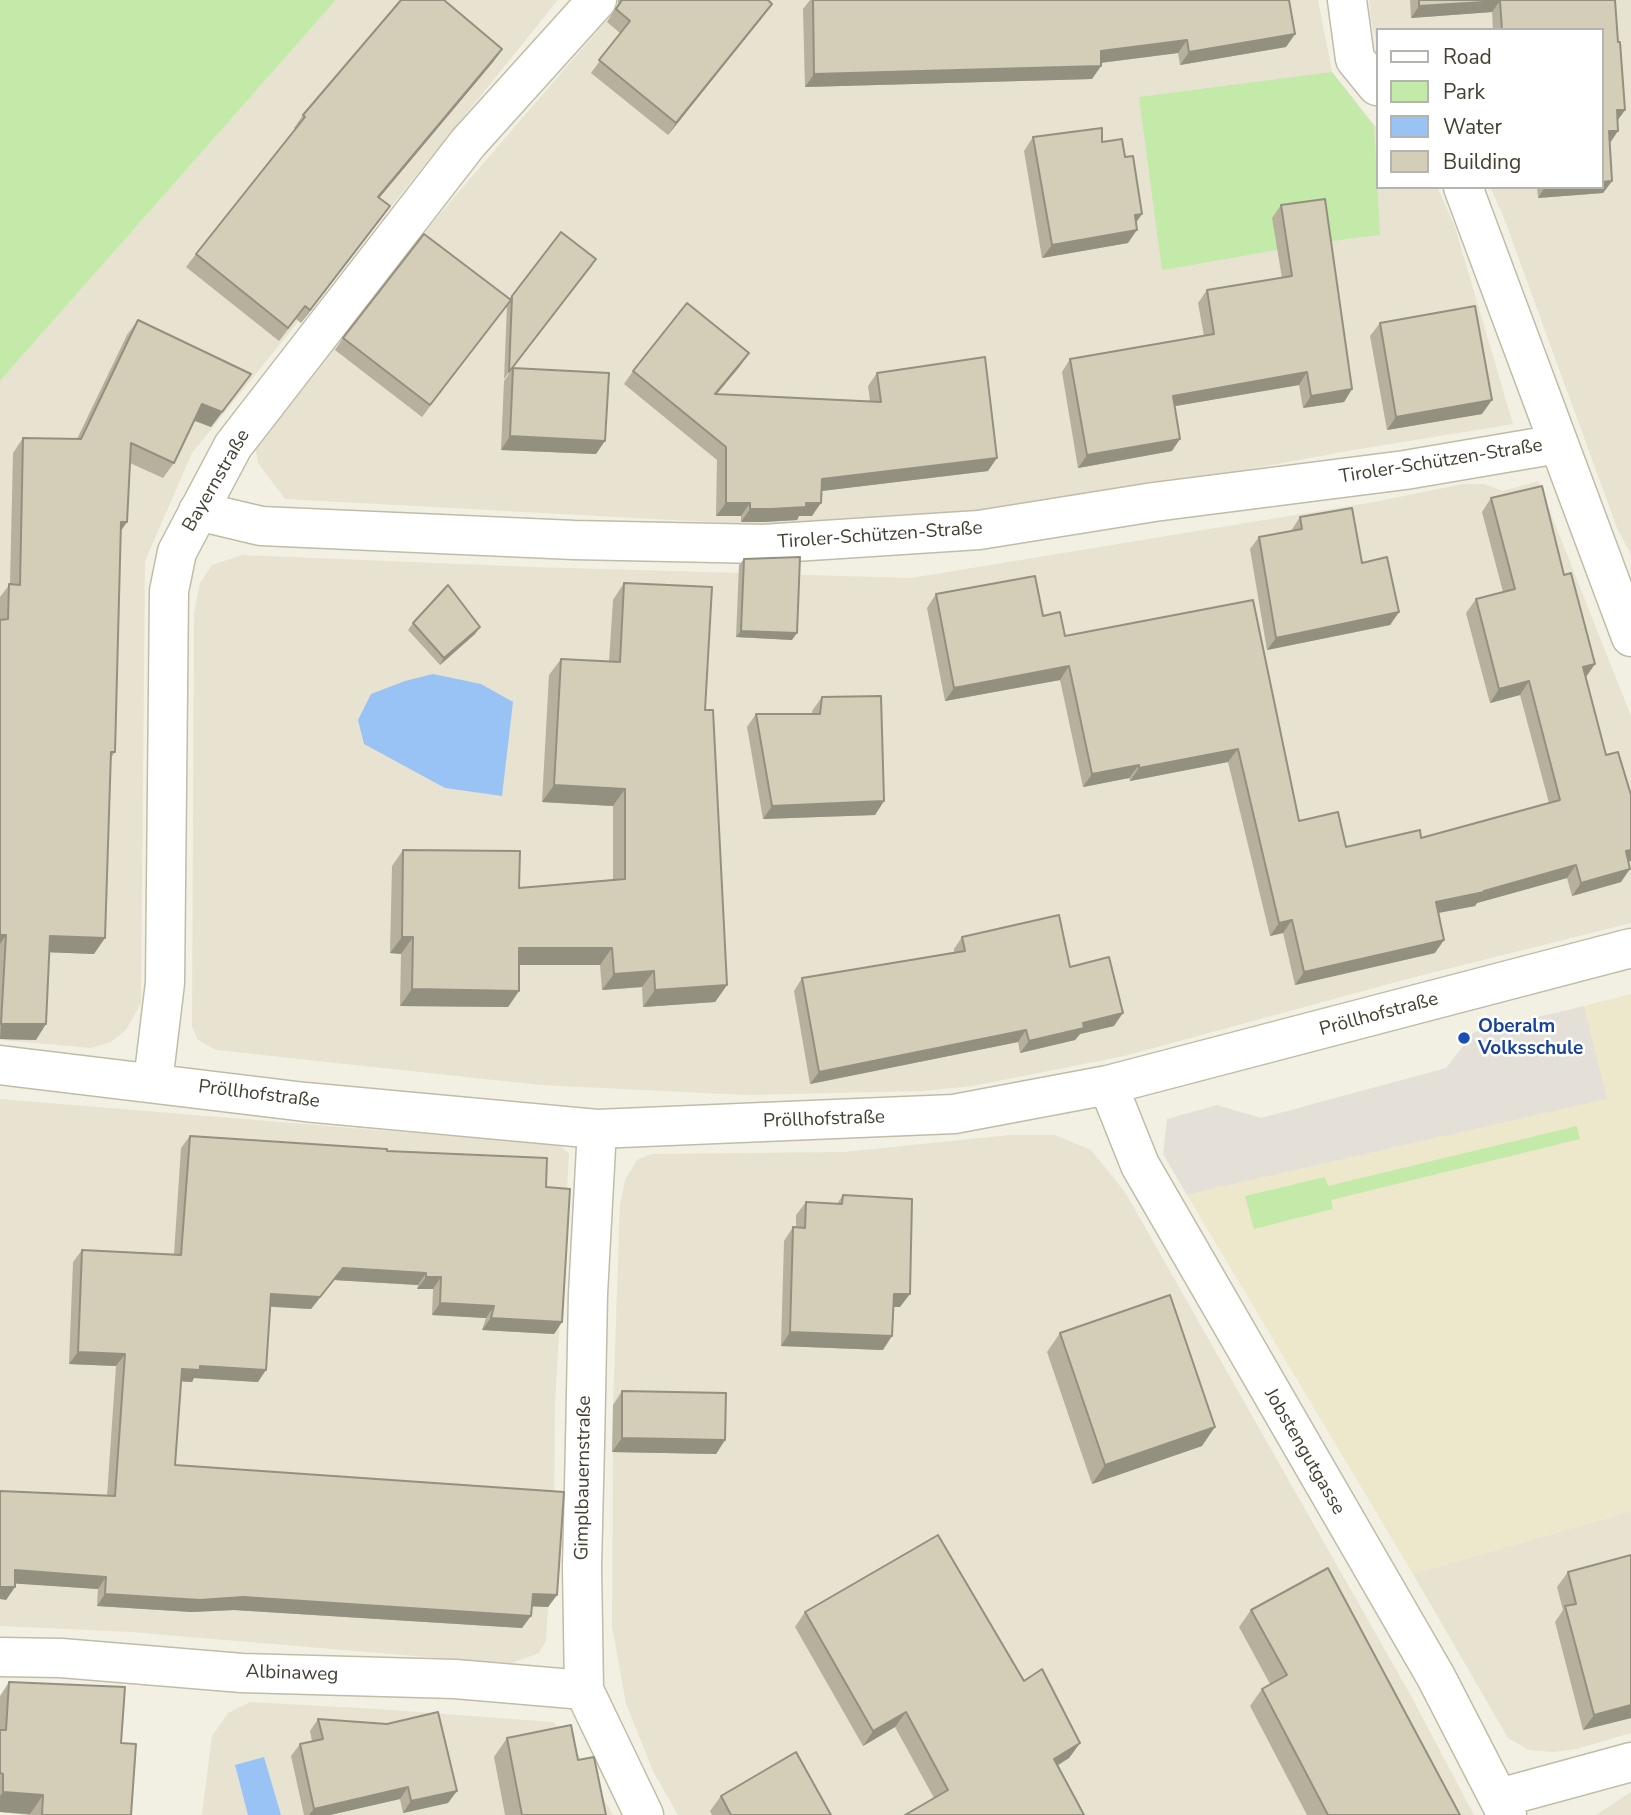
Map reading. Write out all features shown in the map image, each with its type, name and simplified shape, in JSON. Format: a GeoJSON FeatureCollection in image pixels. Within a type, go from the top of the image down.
{"type":"FeatureCollection","features":[{"type":"Feature","properties":{"kind":"street","name":"Bayernstraße"},"geometry":{"type":"LineString","coordinates":[[153,1082],[164,983],[169,590],[177,552],[233,446],[468,143],[597,0]]}},
{"type":"Feature","properties":{"kind":"street"},"geometry":{"type":"LineString","coordinates":[[1347,0],[1355,59],[1376,85]]}},
{"type":"Feature","properties":{"kind":"street"},"geometry":{"type":"LineString","coordinates":[[1464,189],[1631,638]]}},
{"type":"Feature","properties":{"kind":"street","name":"Tiroler-Schützen-Straße"},"geometry":{"type":"LineString","coordinates":[[198,511],[261,526],[574,540],[763,544],[979,530],[1154,502],[1405,470],[1558,444]]}},
{"type":"Feature","properties":{"kind":"street","name":"Pröllhofstraße"},"geometry":{"type":"LineString","coordinates":[[0,1065],[305,1102],[597,1129],[954,1114],[1108,1085],[1631,948]]}},
{"type":"Feature","properties":{"kind":"street","name":"Jobstengutgasse"},"geometry":{"type":"LineString","coordinates":[[1108,1085],[1140,1165],[1436,1677],[1503,1807]]}},
{"type":"Feature","properties":{"kind":"street","name":"Gimplbauernstraße"},"geometry":{"type":"LineString","coordinates":[[597,1129],[589,1294],[582,1567],[584,1690],[643,1815]]}},
{"type":"Feature","properties":{"kind":"street","name":"Albinaweg"},"geometry":{"type":"LineString","coordinates":[[0,1657],[61,1658],[242,1673],[455,1679],[584,1690]]}},
{"type":"Feature","properties":{"kind":"street"},"geometry":{"type":"LineString","coordinates":[[1503,1807],[1631,1762]]}},
{"type":"Feature","properties":{"kind":"shaded area"},"geometry":{"type":"Polygon","coordinates":[[[336,0],[558,0],[192,453],[145,561],[141,1003],[126,1030],[111,1042],[91,1048],[0,1040],[0,381],[336,0]]]}},
{"type":"Feature","properties":{"kind":"shaded area"},"geometry":{"type":"Polygon","coordinates":[[[624,0],[1318,0],[1332,72],[1376,127],[1376,189],[1438,189],[1455,227],[1513,424],[1348,451],[1038,508],[801,527],[285,499],[258,463],[255,446],[426,230],[624,0]]]}},
{"type":"Feature","properties":{"kind":"shaded area"},"geometry":{"type":"Polygon","coordinates":[[[1369,0],[1631,0],[1631,555],[1617,528],[1504,218],[1491,189],[1603,189],[1603,28],[1376,28],[1376,40],[1369,0]]]}},
{"type":"Feature","properties":{"kind":"shaded area"},"geometry":{"type":"Polygon","coordinates":[[[1538,481],[1631,716],[1631,923],[1411,978],[1124,1056],[973,1086],[923,1091],[746,1095],[540,1085],[216,1050],[198,1040],[192,1027],[194,613],[200,583],[212,565],[242,555],[911,578],[1374,502],[1463,484],[1484,484],[1503,491],[1538,481]]]}},
{"type":"Feature","properties":{"kind":"shaded area"},"geometry":{"type":"Polygon","coordinates":[[[1631,994],[1631,1511],[1413,1574],[1187,1195],[1607,1099],[1584,1006],[1631,994]]]}},
{"type":"Feature","properties":{"kind":"shaded area"},"geometry":{"type":"Polygon","coordinates":[[[1584,1006],[1608,1099],[1187,1195],[1163,1154],[1167,1119],[1217,1105],[1261,1118],[1446,1068],[1474,1032],[1584,1006]]]}},
{"type":"Feature","properties":{"kind":"shaded area"},"geometry":{"type":"Polygon","coordinates":[[[0,1099],[559,1145],[569,1154],[555,1405],[554,1518],[546,1641],[539,1653],[509,1664],[131,1632],[0,1626],[0,1099]]]}},
{"type":"Feature","properties":{"kind":"shaded area"},"geometry":{"type":"Polygon","coordinates":[[[1010,1135],[1055,1135],[1091,1150],[1125,1192],[1410,1694],[1474,1815],[678,1815],[653,1771],[626,1704],[612,1626],[613,1405],[620,1206],[625,1180],[637,1160],[651,1154],[843,1152],[1010,1135]]]}},
{"type":"Feature","properties":{"kind":"shaded area"},"geometry":{"type":"Polygon","coordinates":[[[1631,1511],[1631,1733],[1576,1749],[1553,1752],[1529,1750],[1508,1738],[1413,1574],[1631,1511]]]}},
{"type":"Feature","properties":{"kind":"shaded area"},"geometry":{"type":"Polygon","coordinates":[[[250,1702],[553,1722],[568,1737],[613,1815],[202,1815],[212,1736],[228,1713],[250,1702]]]}},
{"type":"Feature","properties":{"kind":"shaded area"},"geometry":{"type":"Polygon","coordinates":[[[1631,1792],[1631,1815],[1596,1815],[1631,1792]]]}},
{"type":"Feature","properties":{"kind":"green space"},"geometry":{"type":"Polygon","coordinates":[[[0,0],[336,0],[0,381],[0,0]]]}},
{"type":"Feature","properties":{"kind":"green space"},"geometry":{"type":"Polygon","coordinates":[[[1332,72],[1374,126],[1380,235],[1298,246],[1162,270],[1139,97],[1332,72]]]}},
{"type":"Feature","properties":{"kind":"green space"},"geometry":{"type":"Polygon","coordinates":[[[1577,1126],[1580,1139],[1331,1200],[1333,1209],[1254,1229],[1245,1196],[1325,1177],[1328,1186],[1577,1126]]]}},
{"type":"Feature","properties":{"kind":"water"},"geometry":{"type":"Polygon","coordinates":[[[433,674],[481,684],[513,702],[502,796],[445,788],[364,744],[358,720],[371,694],[433,674]]]}},
{"type":"Feature","properties":{"kind":"water"},"geometry":{"type":"Polygon","coordinates":[[[264,1757],[281,1815],[248,1815],[235,1765],[264,1757]]]}},
{"type":"Feature","properties":{"kind":"building"},"geometry":{"type":"Polygon","coordinates":[[[401,0],[444,0],[502,49],[378,197],[390,206],[310,310],[305,306],[288,328],[196,254],[305,117],[303,115],[401,0]]]}},
{"type":"Feature","properties":{"kind":"building"},"geometry":{"type":"Polygon","coordinates":[[[622,0],[768,0],[772,4],[676,123],[599,60],[630,21],[616,9],[622,0]]]}},
{"type":"Feature","properties":{"kind":"building"},"geometry":{"type":"Polygon","coordinates":[[[813,0],[1289,0],[1295,34],[1189,52],[1187,40],[1101,51],[1101,66],[814,74],[813,0]]]}},
{"type":"Feature","properties":{"kind":"building"},"geometry":{"type":"Polygon","coordinates":[[[1419,0],[1615,0],[1625,110],[1617,110],[1618,131],[1609,131],[1612,181],[1603,182],[1603,28],[1502,28],[1500,1],[1419,6],[1419,0]]]}},
{"type":"Feature","properties":{"kind":"building"},"geometry":{"type":"Polygon","coordinates":[[[1102,128],[1102,142],[1122,139],[1125,157],[1133,156],[1142,214],[1135,215],[1137,230],[1052,245],[1033,137],[1102,128]]]}},
{"type":"Feature","properties":{"kind":"building"},"geometry":{"type":"Polygon","coordinates":[[[1325,199],[1352,389],[1311,396],[1307,372],[1173,396],[1180,439],[1087,455],[1070,359],[1214,334],[1207,290],[1292,276],[1281,205],[1325,199]]]}},
{"type":"Feature","properties":{"kind":"building"},"geometry":{"type":"Polygon","coordinates":[[[561,232],[596,259],[509,372],[512,296],[561,232]]]}},
{"type":"Feature","properties":{"kind":"building"},"geometry":{"type":"Polygon","coordinates":[[[424,234],[511,300],[430,405],[343,338],[424,234]]]}},
{"type":"Feature","properties":{"kind":"building"},"geometry":{"type":"Polygon","coordinates":[[[687,303],[749,353],[715,394],[881,402],[877,373],[985,357],[997,458],[822,479],[821,503],[806,503],[806,507],[750,509],[750,503],[726,503],[726,447],[633,371],[687,303]]]}},
{"type":"Feature","properties":{"kind":"building"},"geometry":{"type":"Polygon","coordinates":[[[1475,306],[1492,400],[1396,417],[1380,323],[1475,306]]]}},
{"type":"Feature","properties":{"kind":"building"},"geometry":{"type":"Polygon","coordinates":[[[138,320],[251,374],[222,412],[202,404],[174,463],[131,443],[127,522],[121,522],[115,752],[111,752],[105,938],[50,936],[46,1024],[1,1024],[6,935],[0,935],[0,620],[8,619],[9,584],[20,585],[23,438],[81,439],[138,320]]]}},
{"type":"Feature","properties":{"kind":"building"},"geometry":{"type":"Polygon","coordinates":[[[513,368],[609,373],[605,441],[510,436],[513,368]]]}},
{"type":"Feature","properties":{"kind":"building"},"geometry":{"type":"Polygon","coordinates":[[[1542,486],[1564,575],[1571,573],[1595,664],[1583,667],[1606,755],[1618,752],[1631,795],[1631,850],[1626,851],[1630,869],[1581,883],[1576,865],[1484,892],[1436,902],[1444,940],[1304,972],[1292,920],[1279,923],[1238,749],[1092,774],[1069,666],[954,688],[936,594],[1035,576],[1043,616],[1060,612],[1065,636],[1253,600],[1299,821],[1338,812],[1346,847],[1420,830],[1421,838],[1560,800],[1529,681],[1499,689],[1476,599],[1515,589],[1491,498],[1542,486]]]}},
{"type":"Feature","properties":{"kind":"building"},"geometry":{"type":"Polygon","coordinates":[[[1352,508],[1362,563],[1387,557],[1399,612],[1276,638],[1259,537],[1302,529],[1300,517],[1352,508]]]}},
{"type":"Feature","properties":{"kind":"building"},"geometry":{"type":"Polygon","coordinates":[[[800,557],[797,633],[741,631],[744,559],[800,557]]]}},
{"type":"Feature","properties":{"kind":"building"},"geometry":{"type":"Polygon","coordinates":[[[624,583],[712,587],[705,710],[713,710],[727,985],[655,990],[654,971],[614,974],[612,948],[519,948],[519,991],[412,989],[413,937],[402,937],[403,850],[520,851],[519,888],[625,879],[625,789],[554,785],[561,659],[620,662],[624,583]]]}},
{"type":"Feature","properties":{"kind":"building"},"geometry":{"type":"Polygon","coordinates":[[[448,585],[480,627],[444,658],[413,623],[448,585]]]}},
{"type":"Feature","properties":{"kind":"building"},"geometry":{"type":"Polygon","coordinates":[[[881,696],[884,801],[772,806],[756,714],[820,714],[822,697],[881,696]]]}},
{"type":"Feature","properties":{"kind":"building"},"geometry":{"type":"Polygon","coordinates":[[[1059,915],[1070,967],[1109,957],[1123,1013],[1083,1023],[1084,1028],[1029,1041],[1026,1030],[819,1072],[802,978],[965,951],[962,937],[1059,915]]]}},
{"type":"Feature","properties":{"kind":"building"},"geometry":{"type":"Polygon","coordinates":[[[190,1136],[387,1151],[547,1158],[546,1187],[570,1189],[562,1322],[491,1318],[494,1306],[440,1303],[441,1277],[426,1277],[426,1273],[343,1268],[320,1297],[271,1294],[266,1370],[200,1366],[200,1370],[182,1369],[175,1465],[564,1492],[557,1595],[533,1594],[531,1616],[243,1597],[200,1600],[105,1594],[106,1577],[15,1570],[15,1587],[0,1587],[0,1491],[115,1496],[125,1354],[78,1352],[82,1250],[181,1255],[190,1136]]]}},
{"type":"Feature","properties":{"kind":"building"},"geometry":{"type":"Polygon","coordinates":[[[843,1195],[912,1199],[910,1294],[894,1294],[892,1336],[790,1332],[793,1227],[805,1228],[806,1202],[842,1204],[843,1195]]]}},
{"type":"Feature","properties":{"kind":"building"},"geometry":{"type":"Polygon","coordinates":[[[1170,1295],[1215,1427],[1105,1465],[1060,1333],[1170,1295]]]}},
{"type":"Feature","properties":{"kind":"building"},"geometry":{"type":"Polygon","coordinates":[[[622,1391],[726,1393],[725,1440],[622,1438],[622,1391]]]}},
{"type":"Feature","properties":{"kind":"building"},"geometry":{"type":"Polygon","coordinates":[[[938,1535],[1024,1681],[1042,1669],[1080,1743],[1054,1759],[1084,1815],[905,1815],[948,1790],[906,1712],[873,1731],[805,1612],[938,1535]]]}},
{"type":"Feature","properties":{"kind":"building"},"geometry":{"type":"Polygon","coordinates":[[[1631,1555],[1631,1705],[1594,1715],[1565,1606],[1576,1604],[1568,1572],[1631,1555]]]}},
{"type":"Feature","properties":{"kind":"building"},"geometry":{"type":"Polygon","coordinates":[[[1328,1568],[1460,1815],[1328,1815],[1262,1689],[1287,1675],[1251,1610],[1328,1568]]]}},
{"type":"Feature","properties":{"kind":"building"},"geometry":{"type":"Polygon","coordinates":[[[9,1682],[125,1687],[121,1743],[136,1744],[131,1815],[42,1815],[43,1795],[3,1792],[0,1730],[6,1730],[9,1682]]]}},
{"type":"Feature","properties":{"kind":"building"},"geometry":{"type":"Polygon","coordinates":[[[438,1712],[457,1791],[411,1801],[408,1787],[314,1809],[300,1744],[323,1739],[318,1719],[387,1724],[438,1712]]]}},
{"type":"Feature","properties":{"kind":"building"},"geometry":{"type":"Polygon","coordinates":[[[571,1725],[578,1760],[594,1757],[606,1815],[522,1815],[507,1738],[571,1725]]]}},
{"type":"Feature","properties":{"kind":"building"},"geometry":{"type":"Polygon","coordinates":[[[796,1752],[831,1815],[731,1815],[721,1796],[796,1752]]]}},
{"type":"Feature","properties":{"kind":"place","name":"Oberalm Volksschule"},"geometry":{"type":"Point","coordinates":[1464,1038]}}]}
